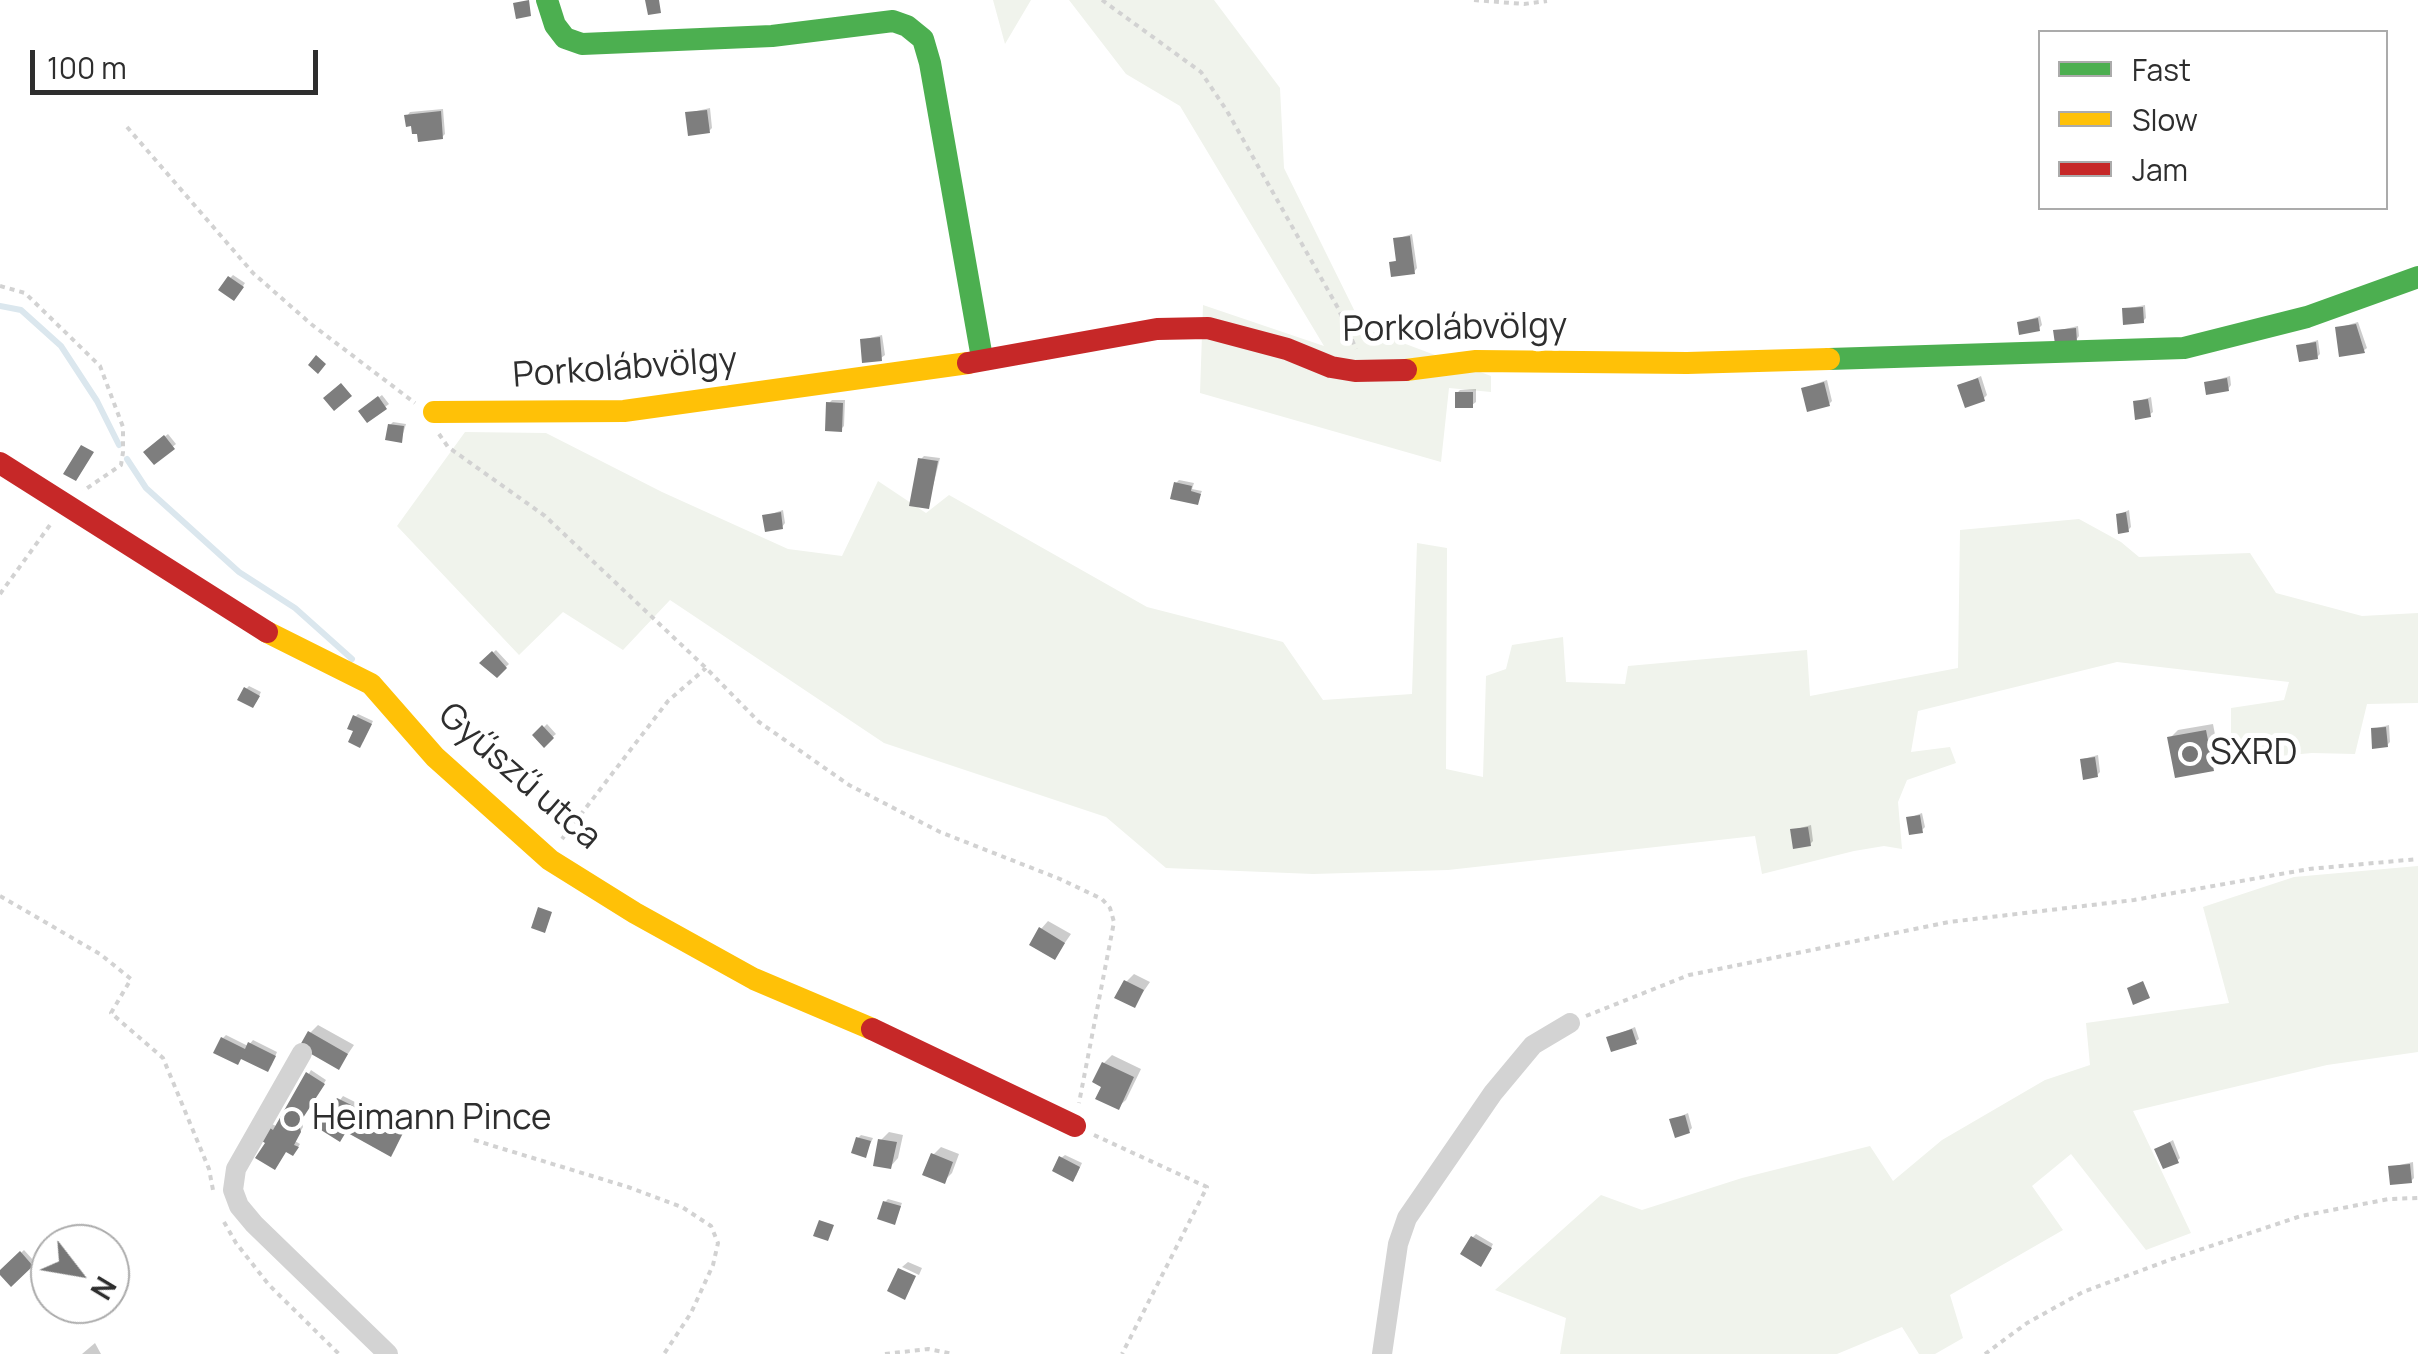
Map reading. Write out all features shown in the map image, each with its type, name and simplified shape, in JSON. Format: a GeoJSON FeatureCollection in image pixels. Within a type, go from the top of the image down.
{"type":"FeatureCollection","features":[{"type":"Feature","properties":{"kind":"street"},"geometry":{"type":"LineString","coordinates":[[547,0],[555,26],[565,38],[582,44],[772,36],[893,21],[908,26],[923,39],[930,63],[982,358]]}},
{"type":"Feature","properties":{"kind":"street","name":"Porkolábvölgy"},"geometry":{"type":"LineString","coordinates":[[434,412],[624,410],[928,370],[1157,328],[1208,328],[1286,349],[1331,367],[1362,371],[1402,371],[1476,361],[1686,364],[2184,348],[2307,317],[2418,277]]}},
{"type":"Feature","properties":{"kind":"street","name":"Gyűszű utca"},"geometry":{"type":"LineString","coordinates":[[0,463],[262,630],[371,684],[435,757],[548,858],[635,913],[754,979],[1074,1126]]}},
{"type":"Feature","properties":{"kind":"street"},"geometry":{"type":"LineString","coordinates":[[1382,1354],[1398,1244],[1415,1204],[1513,1069],[1533,1046],[1570,1022]]}},
{"type":"Feature","properties":{"kind":"street"},"geometry":{"type":"LineString","coordinates":[[302,1053],[236,1170],[233,1190],[239,1206],[254,1224],[388,1354]]}},
{"type":"Feature","properties":{"kind":"path"},"geometry":{"type":"LineString","coordinates":[[1102,0],[1201,72],[1338,308],[1354,340],[1362,371]]}},
{"type":"Feature","properties":{"kind":"path"},"geometry":{"type":"LineString","coordinates":[[1474,0],[1524,4],[1547,1]]}},
{"type":"Feature","properties":{"kind":"path"},"geometry":{"type":"LineString","coordinates":[[128,127],[253,273],[310,324],[426,411],[434,412],[438,433],[448,447],[545,516],[760,722],[849,785],[940,832],[1060,879],[1102,899],[1110,908],[1114,922],[1074,1126],[1207,1187],[1122,1354]]}},
{"type":"Feature","properties":{"kind":"path"},"geometry":{"type":"LineString","coordinates":[[0,286],[26,293],[100,366],[123,426],[121,465],[50,524],[0,594]]}},
{"type":"Feature","properties":{"kind":"path"},"geometry":{"type":"LineString","coordinates":[[548,858],[668,701],[706,668]]}},
{"type":"Feature","properties":{"kind":"path"},"geometry":{"type":"LineString","coordinates":[[1570,1022],[1690,975],[1949,922],[2134,900],[2309,868],[2418,859]]}},
{"type":"Feature","properties":{"kind":"path"},"geometry":{"type":"LineString","coordinates":[[0,896],[100,954],[131,979],[110,1013],[163,1058],[209,1169],[214,1195]]}},
{"type":"Feature","properties":{"kind":"path"},"geometry":{"type":"LineString","coordinates":[[474,1140],[664,1200],[711,1226],[718,1243],[714,1265],[691,1313],[664,1354]]}},
{"type":"Feature","properties":{"kind":"path"},"geometry":{"type":"LineString","coordinates":[[1984,1354],[2083,1292],[2172,1258],[2301,1216],[2389,1199],[2418,1198]]}},
{"type":"Feature","properties":{"kind":"path"},"geometry":{"type":"LineString","coordinates":[[217,1208],[236,1243],[269,1284],[339,1354]]}},
{"type":"Feature","properties":{"kind":"path"},"geometry":{"type":"LineString","coordinates":[[885,1354],[928,1349],[954,1354]]}},
{"type":"Feature","properties":{"kind":"shaded area"},"geometry":{"type":"Polygon","coordinates":[[[993,0],[1031,0],[1005,44],[993,0]]]}},
{"type":"Feature","properties":{"kind":"shaded area"},"geometry":{"type":"Polygon","coordinates":[[[1069,0],[1214,0],[1280,88],[1284,168],[1363,328],[1491,376],[1491,392],[1449,388],[1441,462],[1200,393],[1203,305],[1324,346],[1180,106],[1126,74],[1069,0]]]}},
{"type":"Feature","properties":{"kind":"shaded area"},"geometry":{"type":"Polygon","coordinates":[[[465,432],[546,433],[662,492],[788,549],[842,556],[878,481],[926,513],[949,495],[1147,607],[1283,642],[1323,700],[1412,694],[1417,543],[1447,548],[1446,769],[1483,777],[1486,676],[1506,669],[1512,645],[1563,637],[1566,682],[1625,684],[1628,666],[1807,650],[1810,696],[1958,668],[1960,530],[2079,519],[2121,542],[2139,557],[2250,553],[2276,593],[2362,616],[2418,613],[2418,703],[2367,704],[2355,754],[2312,753],[2235,760],[2231,708],[2284,700],[2289,682],[2117,662],[1918,711],[1911,752],[1950,747],[1956,763],[1907,780],[1898,802],[1902,849],[1884,846],[1854,851],[1762,874],[1755,836],[1448,870],[1313,874],[1166,868],[1106,817],[884,743],[670,600],[623,650],[563,612],[519,655],[397,526],[465,432]]]}},
{"type":"Feature","properties":{"kind":"shaded area"},"geometry":{"type":"Polygon","coordinates":[[[2418,866],[2418,1052],[2327,1065],[2133,1111],[2191,1233],[2146,1250],[2071,1154],[2032,1186],[2063,1230],[1950,1295],[1963,1338],[1935,1354],[1919,1354],[1902,1327],[1837,1354],[1560,1354],[1566,1318],[1495,1290],[1601,1195],[1642,1210],[1742,1178],[1870,1146],[1893,1181],[1942,1140],[2045,1080],[2090,1065],[2086,1023],[2229,1003],[2203,907],[2294,877],[2418,866]]]}},
{"type":"Feature","properties":{"kind":"building"},"geometry":{"type":"Polygon","coordinates":[[[529,0],[531,16],[516,19],[513,3],[529,0]]]}},
{"type":"Feature","properties":{"kind":"building"},"geometry":{"type":"Polygon","coordinates":[[[645,0],[659,0],[661,13],[648,15],[645,0]]]}},
{"type":"Feature","properties":{"kind":"building"},"geometry":{"type":"Polygon","coordinates":[[[707,110],[710,133],[688,136],[685,112],[707,110]]]}},
{"type":"Feature","properties":{"kind":"building"},"geometry":{"type":"Polygon","coordinates":[[[441,111],[443,139],[418,142],[411,126],[406,127],[404,115],[441,111]]]}},
{"type":"Feature","properties":{"kind":"building"},"geometry":{"type":"Polygon","coordinates":[[[1410,236],[1415,274],[1391,277],[1389,262],[1396,261],[1393,238],[1410,236]]]}},
{"type":"Feature","properties":{"kind":"building"},"geometry":{"type":"Polygon","coordinates":[[[228,276],[244,287],[234,301],[218,290],[228,276]]]}},
{"type":"Feature","properties":{"kind":"building"},"geometry":{"type":"Polygon","coordinates":[[[2143,307],[2144,323],[2123,325],[2122,308],[2143,307]]]}},
{"type":"Feature","properties":{"kind":"building"},"geometry":{"type":"Polygon","coordinates":[[[2038,318],[2040,331],[2019,335],[2017,322],[2038,318]]]}},
{"type":"Feature","properties":{"kind":"building"},"geometry":{"type":"Polygon","coordinates":[[[2356,324],[2365,353],[2339,357],[2335,327],[2356,324]]]}},
{"type":"Feature","properties":{"kind":"building"},"geometry":{"type":"Polygon","coordinates":[[[2076,328],[2077,342],[2055,344],[2053,330],[2076,328]]]}},
{"type":"Feature","properties":{"kind":"building"},"geometry":{"type":"Polygon","coordinates":[[[880,337],[882,361],[862,363],[860,339],[880,337]]]}},
{"type":"Feature","properties":{"kind":"building"},"geometry":{"type":"Polygon","coordinates":[[[2316,342],[2318,359],[2299,362],[2296,345],[2316,342]]]}},
{"type":"Feature","properties":{"kind":"building"},"geometry":{"type":"Polygon","coordinates":[[[316,355],[326,364],[318,374],[308,365],[316,355]]]}},
{"type":"Feature","properties":{"kind":"building"},"geometry":{"type":"Polygon","coordinates":[[[1978,378],[1985,401],[1965,408],[1957,385],[1978,378]]]}},
{"type":"Feature","properties":{"kind":"building"},"geometry":{"type":"Polygon","coordinates":[[[2227,378],[2229,391],[2206,395],[2204,382],[2227,378]]]}},
{"type":"Feature","properties":{"kind":"building"},"geometry":{"type":"Polygon","coordinates":[[[1824,382],[1830,406],[1807,412],[1801,388],[1824,382]]]}},
{"type":"Feature","properties":{"kind":"building"},"geometry":{"type":"Polygon","coordinates":[[[341,383],[352,396],[334,411],[323,398],[341,383]]]}},
{"type":"Feature","properties":{"kind":"building"},"geometry":{"type":"Polygon","coordinates":[[[1455,392],[1473,392],[1473,408],[1455,408],[1455,392]]]}},
{"type":"Feature","properties":{"kind":"building"},"geometry":{"type":"Polygon","coordinates":[[[378,396],[387,409],[367,423],[358,411],[378,396]]]}},
{"type":"Feature","properties":{"kind":"building"},"geometry":{"type":"Polygon","coordinates":[[[2148,399],[2151,417],[2135,420],[2133,401],[2148,399]]]}},
{"type":"Feature","properties":{"kind":"building"},"geometry":{"type":"Polygon","coordinates":[[[826,402],[843,403],[842,432],[825,431],[826,402]]]}},
{"type":"Feature","properties":{"kind":"building"},"geometry":{"type":"Polygon","coordinates":[[[388,424],[404,426],[402,443],[385,440],[388,424]]]}},
{"type":"Feature","properties":{"kind":"building"},"geometry":{"type":"Polygon","coordinates":[[[164,435],[175,449],[154,465],[143,452],[164,435]]]}},
{"type":"Feature","properties":{"kind":"building"},"geometry":{"type":"Polygon","coordinates":[[[81,445],[94,452],[76,481],[63,474],[81,445]]]}},
{"type":"Feature","properties":{"kind":"building"},"geometry":{"type":"Polygon","coordinates":[[[918,458],[938,461],[929,509],[909,506],[918,458]]]}},
{"type":"Feature","properties":{"kind":"building"},"geometry":{"type":"Polygon","coordinates":[[[1174,482],[1192,486],[1191,491],[1201,494],[1198,505],[1170,499],[1174,482]]]}},
{"type":"Feature","properties":{"kind":"building"},"geometry":{"type":"Polygon","coordinates":[[[781,512],[783,529],[765,532],[762,515],[781,512]]]}},
{"type":"Feature","properties":{"kind":"building"},"geometry":{"type":"Polygon","coordinates":[[[2126,512],[2129,532],[2118,534],[2116,514],[2126,512]]]}},
{"type":"Feature","properties":{"kind":"building"},"geometry":{"type":"Polygon","coordinates":[[[492,651],[507,668],[497,678],[479,663],[492,651]]]}},
{"type":"Feature","properties":{"kind":"building"},"geometry":{"type":"Polygon","coordinates":[[[244,687],[260,696],[253,708],[237,700],[244,687]]]}},
{"type":"Feature","properties":{"kind":"building"},"geometry":{"type":"Polygon","coordinates":[[[353,715],[372,724],[360,748],[348,742],[353,731],[347,729],[353,715]]]}},
{"type":"Feature","properties":{"kind":"building"},"geometry":{"type":"Polygon","coordinates":[[[542,725],[554,738],[544,748],[532,735],[542,725]]]}},
{"type":"Feature","properties":{"kind":"building"},"geometry":{"type":"Polygon","coordinates":[[[2386,727],[2388,747],[2372,749],[2371,728],[2386,727]]]}},
{"type":"Feature","properties":{"kind":"building","name":"SXRD"},"geometry":{"type":"Polygon","coordinates":[[[2206,730],[2214,771],[2175,778],[2167,737],[2206,730]]]}},
{"type":"Feature","properties":{"kind":"building"},"geometry":{"type":"Polygon","coordinates":[[[2095,757],[2098,777],[2083,780],[2080,759],[2095,757]]]}},
{"type":"Feature","properties":{"kind":"building"},"geometry":{"type":"Polygon","coordinates":[[[1920,815],[1923,833],[1909,835],[1906,817],[1920,815]]]}},
{"type":"Feature","properties":{"kind":"building"},"geometry":{"type":"Polygon","coordinates":[[[1808,827],[1811,846],[1793,849],[1790,829],[1808,827]]]}},
{"type":"Feature","properties":{"kind":"building"},"geometry":{"type":"Polygon","coordinates":[[[538,907],[552,912],[545,933],[531,928],[538,907]]]}},
{"type":"Feature","properties":{"kind":"building"},"geometry":{"type":"Polygon","coordinates":[[[1039,927],[1065,943],[1055,960],[1029,945],[1039,927]]]}},
{"type":"Feature","properties":{"kind":"building"},"geometry":{"type":"Polygon","coordinates":[[[1124,980],[1144,990],[1135,1008],[1114,998],[1124,980]]]}},
{"type":"Feature","properties":{"kind":"building"},"geometry":{"type":"Polygon","coordinates":[[[2143,981],[2150,998],[2133,1005],[2127,988],[2143,981]]]}},
{"type":"Feature","properties":{"kind":"building"},"geometry":{"type":"Polygon","coordinates":[[[1632,1029],[1637,1044],[1611,1052],[1606,1037],[1632,1029]]]}},
{"type":"Feature","properties":{"kind":"building"},"geometry":{"type":"Polygon","coordinates":[[[308,1031],[348,1054],[339,1070],[299,1047],[308,1031]]]}},
{"type":"Feature","properties":{"kind":"building"},"geometry":{"type":"Polygon","coordinates":[[[221,1037],[245,1049],[248,1042],[276,1056],[268,1072],[241,1059],[238,1065],[213,1053],[221,1037]]]}},
{"type":"Feature","properties":{"kind":"building"},"geometry":{"type":"Polygon","coordinates":[[[1102,1062],[1134,1077],[1119,1110],[1095,1099],[1101,1087],[1092,1082],[1102,1062]]]}},
{"type":"Feature","properties":{"kind":"building"},"geometry":{"type":"Polygon","coordinates":[[[306,1072],[325,1084],[299,1124],[301,1132],[294,1145],[299,1147],[293,1156],[286,1152],[275,1170],[255,1158],[265,1143],[256,1137],[264,1124],[273,1130],[306,1072]]]}},
{"type":"Feature","properties":{"kind":"building"},"geometry":{"type":"Polygon","coordinates":[[[337,1098],[404,1131],[391,1157],[346,1132],[340,1142],[313,1125],[322,1110],[327,1113],[337,1098]]]}},
{"type":"Feature","properties":{"kind":"building"},"geometry":{"type":"Polygon","coordinates":[[[1685,1115],[1690,1133],[1675,1138],[1669,1119],[1685,1115]]]}},
{"type":"Feature","properties":{"kind":"building"},"geometry":{"type":"Polygon","coordinates":[[[856,1137],[871,1141],[866,1158],[851,1153],[856,1137]]]}},
{"type":"Feature","properties":{"kind":"building"},"geometry":{"type":"Polygon","coordinates":[[[878,1139],[897,1142],[891,1169],[873,1166],[878,1139]]]}},
{"type":"Feature","properties":{"kind":"building"},"geometry":{"type":"Polygon","coordinates":[[[2170,1142],[2179,1163],[2163,1169],[2154,1149],[2170,1142]]]}},
{"type":"Feature","properties":{"kind":"building"},"geometry":{"type":"Polygon","coordinates":[[[931,1153],[953,1162],[945,1184],[922,1175],[931,1153]]]}},
{"type":"Feature","properties":{"kind":"building"},"geometry":{"type":"Polygon","coordinates":[[[1059,1156],[1080,1167],[1073,1182],[1052,1171],[1059,1156]]]}},
{"type":"Feature","properties":{"kind":"building"},"geometry":{"type":"Polygon","coordinates":[[[2410,1164],[2412,1183],[2390,1185],[2388,1166],[2410,1164]]]}},
{"type":"Feature","properties":{"kind":"building"},"geometry":{"type":"Polygon","coordinates":[[[883,1201],[901,1206],[895,1225],[877,1219],[883,1201]]]}},
{"type":"Feature","properties":{"kind":"building"},"geometry":{"type":"Polygon","coordinates":[[[819,1220],[834,1225],[828,1241],[813,1236],[819,1220]]]}},
{"type":"Feature","properties":{"kind":"building"},"geometry":{"type":"Polygon","coordinates":[[[1471,1236],[1492,1248],[1481,1267],[1460,1254],[1471,1236]]]}},
{"type":"Feature","properties":{"kind":"building"},"geometry":{"type":"Polygon","coordinates":[[[20,1251],[30,1263],[30,1269],[11,1287],[0,1270],[20,1251]]]}},
{"type":"Feature","properties":{"kind":"building"},"geometry":{"type":"Polygon","coordinates":[[[898,1268],[916,1276],[905,1300],[887,1291],[898,1268]]]}},
{"type":"Feature","properties":{"kind":"waterway"},"geometry":{"type":"LineString","coordinates":[[0,306],[21,310],[61,346],[97,401],[119,445]]}},
{"type":"Feature","properties":{"kind":"waterway"},"geometry":{"type":"LineString","coordinates":[[127,459],[146,488],[239,572],[295,608],[352,659]]}},
{"type":"Feature","properties":{"kind":"traffic: fast"},"geometry":{"type":"LineString","coordinates":[[547,0],[555,25],[565,38],[582,44],[772,36],[893,21],[923,39],[982,358]]}},
{"type":"Feature","properties":{"kind":"traffic: fast"},"geometry":{"type":"LineString","coordinates":[[1829,359],[2184,348],[2307,317],[2418,277]]}},
{"type":"Feature","properties":{"kind":"traffic: slow"},"geometry":{"type":"LineString","coordinates":[[1406,370],[1476,361],[1687,363],[1829,359]]}},
{"type":"Feature","properties":{"kind":"traffic: slow"},"geometry":{"type":"LineString","coordinates":[[434,412],[624,411],[968,363]]}},
{"type":"Feature","properties":{"kind":"traffic: slow"},"geometry":{"type":"LineString","coordinates":[[267,632],[371,684],[435,757],[550,860],[754,979],[872,1029]]}},
{"type":"Feature","properties":{"kind":"traffic: jam"},"geometry":{"type":"LineString","coordinates":[[968,363],[1157,329],[1208,328],[1287,349],[1331,367],[1355,371],[1406,370]]}},
{"type":"Feature","properties":{"kind":"traffic: jam"},"geometry":{"type":"LineString","coordinates":[[0,463],[267,632]]}},
{"type":"Feature","properties":{"kind":"traffic: jam"},"geometry":{"type":"LineString","coordinates":[[872,1029],[1075,1126]]}},
{"type":"Feature","properties":{"kind":"place","name":"SXRD"},"geometry":{"type":"Point","coordinates":[2190,754]}},
{"type":"Feature","properties":{"kind":"place","name":"Heimann Pince"},"geometry":{"type":"Point","coordinates":[292,1119]}}]}
